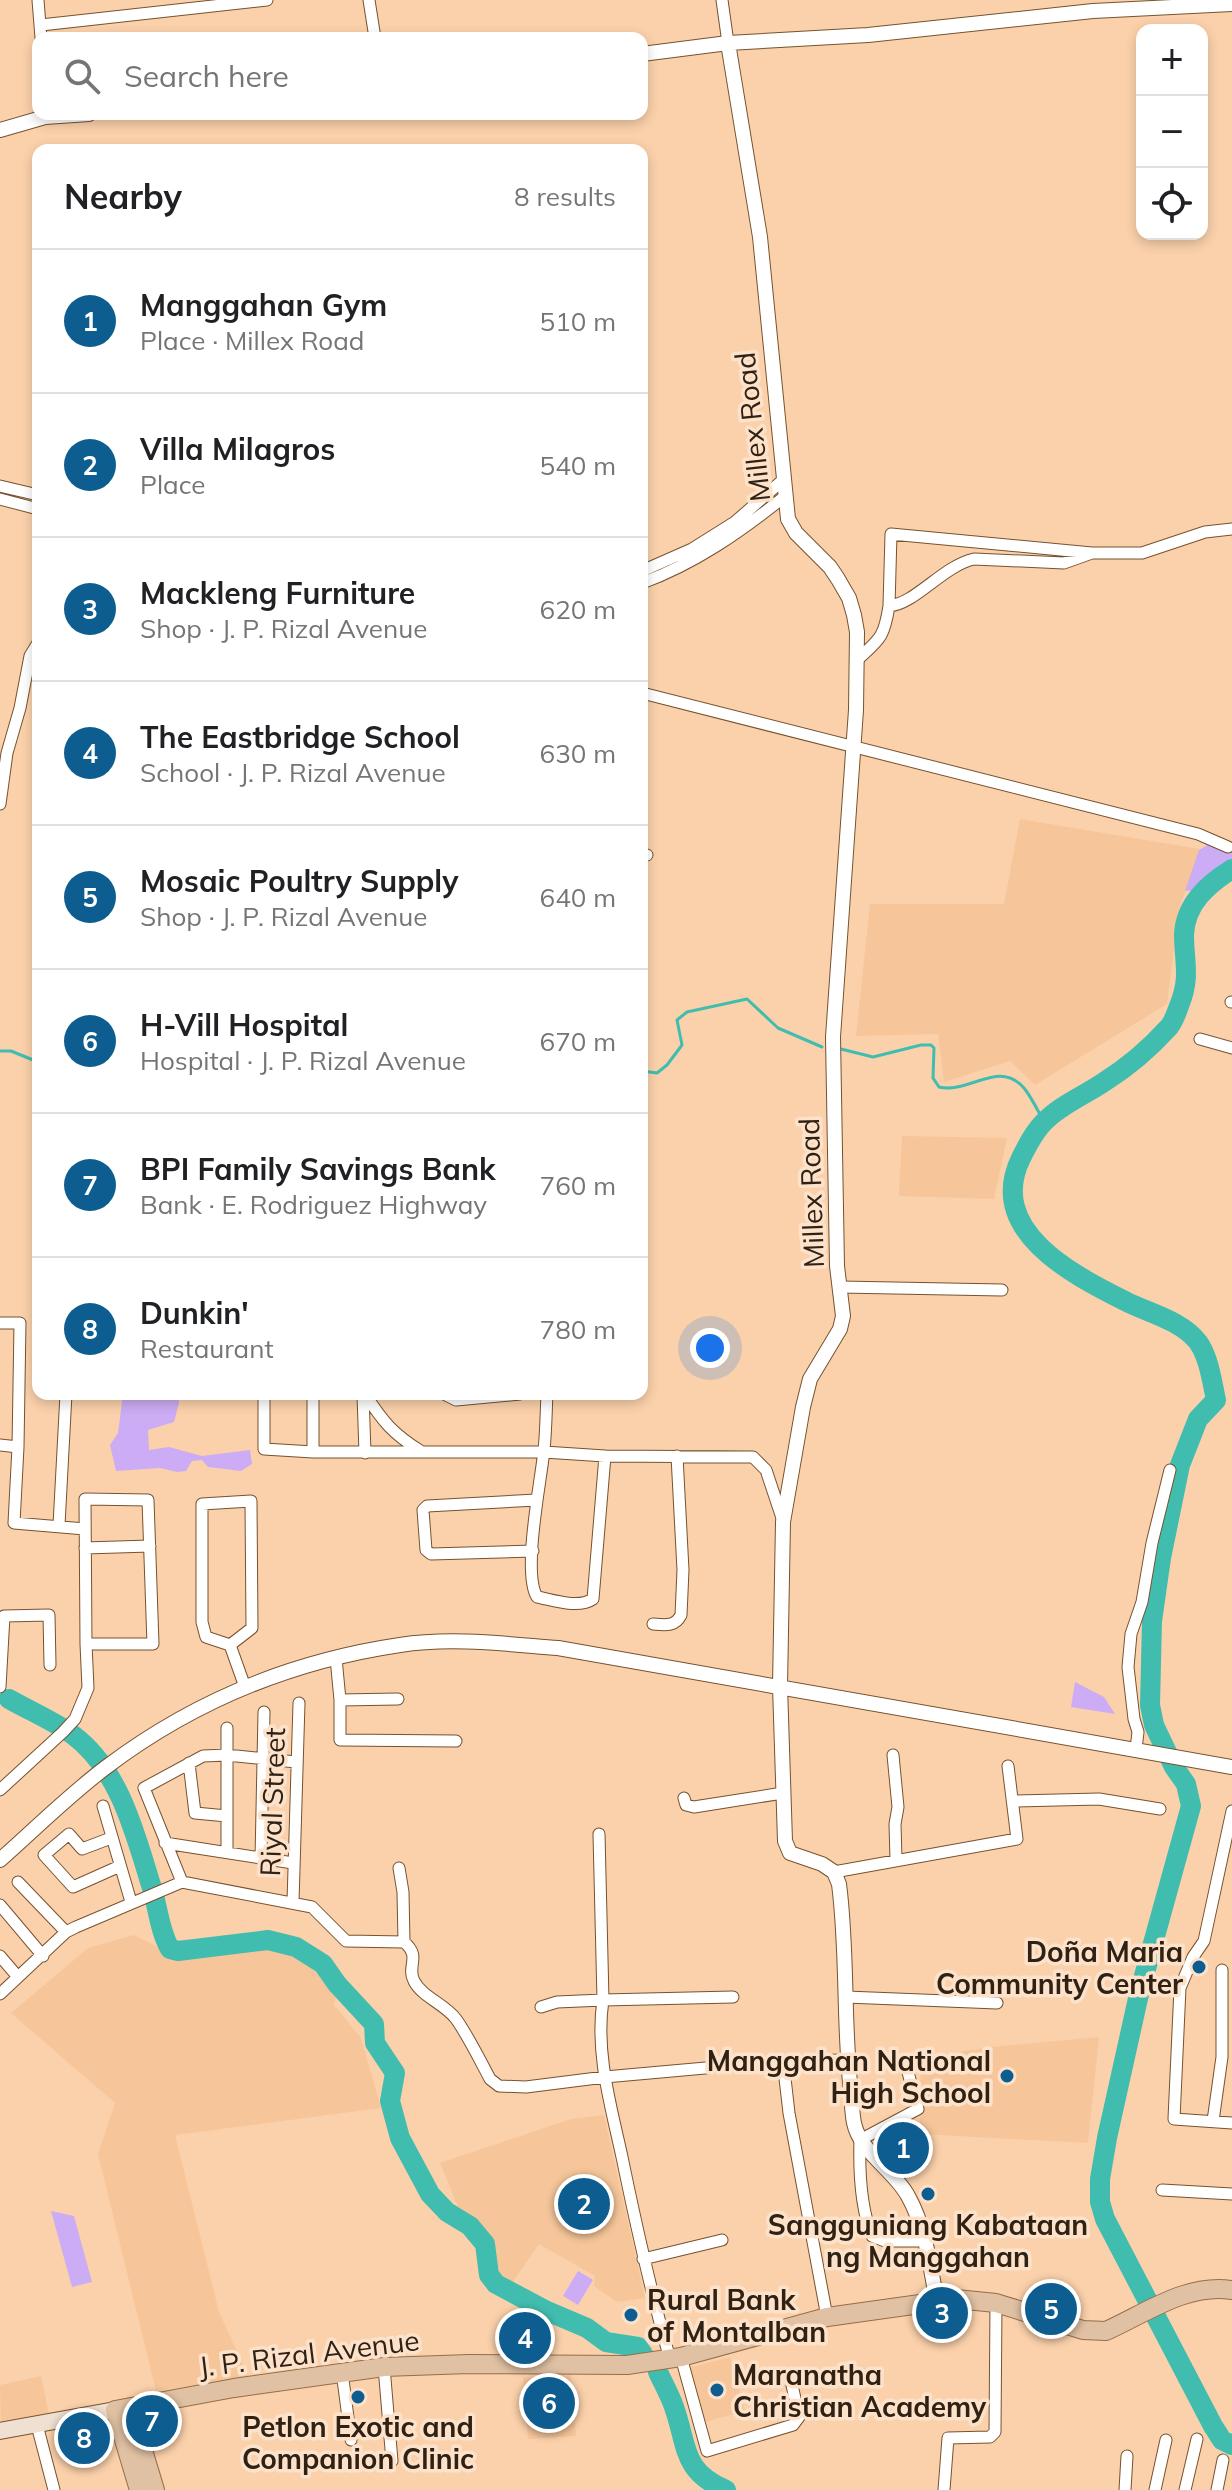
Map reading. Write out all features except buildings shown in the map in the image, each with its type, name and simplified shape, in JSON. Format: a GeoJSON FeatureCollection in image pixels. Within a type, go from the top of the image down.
{"type":"FeatureCollection","features":[{"type":"Feature","properties":{"kind":"main road","name":"J. P. Rizal Avenue"},"geometry":{"type":"LineString","coordinates":[[0,2431],[234,2388],[384,2367],[627,2365],[676,2358],[827,2317],[956,2299],[996,2303],[1091,2332],[1106,2331],[1175,2298],[1200,2290],[1232,2290]]}},
{"type":"Feature","properties":{"kind":"main road"},"geometry":{"type":"LineString","coordinates":[[122,2409],[139,2490]]}},
{"type":"Feature","properties":{"kind":"main road"},"geometry":{"type":"LineString","coordinates":[[122,2409],[155,2490]]}},
{"type":"Feature","properties":{"kind":"street"},"geometry":{"type":"LineString","coordinates":[[38,0],[41,32]]}},
{"type":"Feature","properties":{"kind":"street"},"geometry":{"type":"LineString","coordinates":[[41,25],[267,0]]}},
{"type":"Feature","properties":{"kind":"street"},"geometry":{"type":"LineString","coordinates":[[369,0],[374,32]]}},
{"type":"Feature","properties":{"kind":"street"},"geometry":{"type":"LineString","coordinates":[[722,0],[728,43]]}},
{"type":"Feature","properties":{"kind":"street"},"geometry":{"type":"LineString","coordinates":[[648,53],[728,43],[868,35],[1093,11],[1232,4]]}},
{"type":"Feature","properties":{"kind":"street","name":"Millex Road"},"geometry":{"type":"LineString","coordinates":[[728,43],[760,237],[788,519],[796,533],[830,567],[849,598],[856,623],[853,748],[833,1037],[837,1266],[843,1316],[840,1329],[810,1379],[783,1522],[780,1686],[785,1841],[790,1853],[822,1864],[834,1872]]}},
{"type":"Feature","properties":{"kind":"street"},"geometry":{"type":"LineString","coordinates":[[0,130],[32,120]]}},
{"type":"Feature","properties":{"kind":"street"},"geometry":{"type":"LineString","coordinates":[[648,568],[692,549],[735,522],[783,480]]}},
{"type":"Feature","properties":{"kind":"street"},"geometry":{"type":"LineString","coordinates":[[0,486],[32,494]]}},
{"type":"Feature","properties":{"kind":"street"},"geometry":{"type":"LineString","coordinates":[[648,581],[719,546],[784,497]]}},
{"type":"Feature","properties":{"kind":"street"},"geometry":{"type":"LineString","coordinates":[[0,499],[32,507]]}},
{"type":"Feature","properties":{"kind":"street"},"geometry":{"type":"LineString","coordinates":[[856,661],[880,640],[885,630],[889,606],[891,534],[1092,553],[1142,553],[1205,532],[1232,529]]}},
{"type":"Feature","properties":{"kind":"street"},"geometry":{"type":"LineString","coordinates":[[889,606],[904,601],[963,561],[1064,563],[1092,553]]}},
{"type":"Feature","properties":{"kind":"street"},"geometry":{"type":"LineString","coordinates":[[0,804],[7,753],[32,653]]}},
{"type":"Feature","properties":{"kind":"street"},"geometry":{"type":"LineString","coordinates":[[648,695],[1198,834],[1228,847]]}},
{"type":"Feature","properties":{"kind":"street"},"geometry":{"type":"LineString","coordinates":[[1200,1039],[1232,1048]]}},
{"type":"Feature","properties":{"kind":"street"},"geometry":{"type":"LineString","coordinates":[[840,1287],[1002,1290]]}},
{"type":"Feature","properties":{"kind":"street"},"geometry":{"type":"LineString","coordinates":[[0,1323],[20,1323],[14,1523],[85,1529]]}},
{"type":"Feature","properties":{"kind":"street"},"geometry":{"type":"LineString","coordinates":[[59,1525],[66,1400]]}},
{"type":"Feature","properties":{"kind":"street"},"geometry":{"type":"LineString","coordinates":[[264,1400],[264,1449],[753,1457],[766,1470],[783,1522]]}},
{"type":"Feature","properties":{"kind":"street"},"geometry":{"type":"LineString","coordinates":[[313,1400],[313,1452]]}},
{"type":"Feature","properties":{"kind":"street"},"geometry":{"type":"LineString","coordinates":[[364,1400],[365,1453]]}},
{"type":"Feature","properties":{"kind":"street"},"geometry":{"type":"LineString","coordinates":[[368,1400],[396,1436],[422,1452]]}},
{"type":"Feature","properties":{"kind":"street"},"geometry":{"type":"LineString","coordinates":[[547,1400],[531,1588],[537,1597],[586,1603],[593,1599],[605,1456]]}},
{"type":"Feature","properties":{"kind":"street"},"geometry":{"type":"LineString","coordinates":[[0,1445],[18,1447]]}},
{"type":"Feature","properties":{"kind":"street"},"geometry":{"type":"LineString","coordinates":[[653,1624],[672,1625],[681,1615],[683,1570],[677,1456]]}},
{"type":"Feature","properties":{"kind":"street"},"geometry":{"type":"LineString","coordinates":[[1138,1749],[1128,1667],[1131,1634],[1142,1602],[1152,1543],[1170,1470]]}},
{"type":"Feature","properties":{"kind":"street"},"geometry":{"type":"LineString","coordinates":[[0,1790],[75,1719],[88,1688],[86,1644],[85,1499],[148,1500],[153,1644],[86,1644]]}},
{"type":"Feature","properties":{"kind":"street"},"geometry":{"type":"LineString","coordinates":[[533,1551],[431,1554],[426,1550],[423,1510],[427,1506],[536,1500]]}},
{"type":"Feature","properties":{"kind":"street"},"geometry":{"type":"LineString","coordinates":[[251,1501],[252,1628],[230,1645],[206,1637],[202,1622],[202,1504],[251,1501]]}},
{"type":"Feature","properties":{"kind":"street"},"geometry":{"type":"LineString","coordinates":[[85,1548],[150,1546]]}},
{"type":"Feature","properties":{"kind":"street"},"geometry":{"type":"LineString","coordinates":[[0,1687],[4,1616],[49,1615],[50,1665]]}},
{"type":"Feature","properties":{"kind":"street"},"geometry":{"type":"LineString","coordinates":[[0,1860],[103,1769],[166,1727],[214,1700],[336,1658],[402,1645],[483,1642],[558,1648],[1225,1766]]}},
{"type":"Feature","properties":{"kind":"street"},"geometry":{"type":"LineString","coordinates":[[230,1645],[245,1687]]}},
{"type":"Feature","properties":{"kind":"street"},"geometry":{"type":"LineString","coordinates":[[336,1658],[340,1740],[456,1741]]}},
{"type":"Feature","properties":{"kind":"street"},"geometry":{"type":"LineString","coordinates":[[340,1700],[398,1699]]}},
{"type":"Feature","properties":{"kind":"street","name":"Riyal Street"},"geometry":{"type":"LineString","coordinates":[[293,1902],[299,1703]]}},
{"type":"Feature","properties":{"kind":"street"},"geometry":{"type":"LineString","coordinates":[[261,1859],[264,1712]]}},
{"type":"Feature","properties":{"kind":"street"},"geometry":{"type":"LineString","coordinates":[[227,1728],[227,1852]]}},
{"type":"Feature","properties":{"kind":"street"},"geometry":{"type":"LineString","coordinates":[[182,1882],[144,1788],[203,1756],[227,1755],[296,1762]]}},
{"type":"Feature","properties":{"kind":"street"},"geometry":{"type":"LineString","coordinates":[[893,1755],[898,1807],[896,1860]]}},
{"type":"Feature","properties":{"kind":"street"},"geometry":{"type":"LineString","coordinates":[[189,1763],[195,1813],[227,1816]]}},
{"type":"Feature","properties":{"kind":"street"},"geometry":{"type":"LineString","coordinates":[[926,2241],[885,2241],[872,2236],[868,2226],[859,2170],[860,2140],[854,2123],[847,2060],[841,1899],[834,1872],[1017,1839],[1008,1766]]}},
{"type":"Feature","properties":{"kind":"street"},"geometry":{"type":"LineString","coordinates":[[684,1798],[686,1805],[694,1807],[783,1793]]}},
{"type":"Feature","properties":{"kind":"street"},"geometry":{"type":"LineString","coordinates":[[1013,1801],[1099,1799],[1160,1809]]}},
{"type":"Feature","properties":{"kind":"street"},"geometry":{"type":"LineString","coordinates":[[103,1806],[131,1902]]}},
{"type":"Feature","properties":{"kind":"street"},"geometry":{"type":"LineString","coordinates":[[1232,1811],[1204,1941],[1193,1957],[1180,1988],[1174,2119],[1232,2123]]}},
{"type":"Feature","properties":{"kind":"street"},"geometry":{"type":"LineString","coordinates":[[111,1838],[82,1849],[69,1834],[44,1855],[73,1887],[120,1866]]}},
{"type":"Feature","properties":{"kind":"street"},"geometry":{"type":"LineString","coordinates":[[599,1834],[603,2000],[600,2018],[605,2077],[643,2259],[707,2451],[793,2425],[799,2417],[792,2385]]}},
{"type":"Feature","properties":{"kind":"street"},"geometry":{"type":"LineString","coordinates":[[165,1843],[293,1863]]}},
{"type":"Feature","properties":{"kind":"street"},"geometry":{"type":"LineString","coordinates":[[399,1868],[404,1942]]}},
{"type":"Feature","properties":{"kind":"street"},"geometry":{"type":"LineString","coordinates":[[18,1882],[66,1932]]}},
{"type":"Feature","properties":{"kind":"street"},"geometry":{"type":"LineString","coordinates":[[0,1994],[66,1932],[182,1882],[312,1907],[346,1941],[404,1942],[410,1947],[415,1960],[411,1972],[414,1982],[455,2019],[490,2079],[499,2086],[526,2087],[783,2061],[847,2060]]}},
{"type":"Feature","properties":{"kind":"street"},"geometry":{"type":"LineString","coordinates":[[0,1905],[43,1956]]}},
{"type":"Feature","properties":{"kind":"street"},"geometry":{"type":"LineString","coordinates":[[0,1956],[18,1977]]}},
{"type":"Feature","properties":{"kind":"street"},"geometry":{"type":"LineString","coordinates":[[1213,2121],[1222,2057],[1222,1970]]}},
{"type":"Feature","properties":{"kind":"street"},"geometry":{"type":"LineString","coordinates":[[541,2007],[557,2002],[733,1997]]}},
{"type":"Feature","properties":{"kind":"street"},"geometry":{"type":"LineString","coordinates":[[846,1997],[997,2003]]}},
{"type":"Feature","properties":{"kind":"street"},"geometry":{"type":"LineString","coordinates":[[783,2061],[789,2113],[827,2317]]}},
{"type":"Feature","properties":{"kind":"street"},"geometry":{"type":"LineString","coordinates":[[860,2140],[918,2109],[906,2065]]}},
{"type":"Feature","properties":{"kind":"street"},"geometry":{"type":"LineString","coordinates":[[860,2140],[897,2178],[910,2198],[926,2241],[937,2302]]}},
{"type":"Feature","properties":{"kind":"street"},"geometry":{"type":"LineString","coordinates":[[1162,2190],[1232,2194]]}},
{"type":"Feature","properties":{"kind":"street"},"geometry":{"type":"LineString","coordinates":[[643,2259],[722,2240]]}},
{"type":"Feature","properties":{"kind":"street"},"geometry":{"type":"LineString","coordinates":[[944,2490],[948,2438],[990,2437],[995,2432],[996,2303]]}},
{"type":"Feature","properties":{"kind":"street"},"geometry":{"type":"LineString","coordinates":[[384,2367],[392,2461]]}},
{"type":"Feature","properties":{"kind":"street"},"geometry":{"type":"LineString","coordinates":[[342,2372],[351,2440]]}},
{"type":"Feature","properties":{"kind":"street"},"geometry":{"type":"LineString","coordinates":[[37,2425],[54,2490]]}},
{"type":"Feature","properties":{"kind":"street"},"geometry":{"type":"LineString","coordinates":[[1185,2490],[1197,2439]]}},
{"type":"Feature","properties":{"kind":"street"},"geometry":{"type":"LineString","coordinates":[[1155,2490],[1166,2440]]}},
{"type":"Feature","properties":{"kind":"street"},"geometry":{"type":"LineString","coordinates":[[1125,2490],[1127,2456]]}},
{"type":"Feature","properties":{"kind":"street"},"geometry":{"type":"LineString","coordinates":[[1217,2490],[1223,2460]]}},
{"type":"Feature","properties":{"kind":"shaded area"},"geometry":{"type":"Polygon","coordinates":[[[1020,819],[1200,849],[1179,910],[1167,1004],[1035,1085],[1010,1061],[944,1082],[938,1034],[856,1036],[870,904],[1004,904],[1020,819]]]}},
{"type":"Feature","properties":{"kind":"shaded area"},"geometry":{"type":"Polygon","coordinates":[[[1214,841],[1232,850],[1232,863],[1206,878],[1195,890],[1185,891],[1199,850],[1214,841]]]}},
{"type":"Feature","properties":{"kind":"shaded area"},"geometry":{"type":"Polygon","coordinates":[[[902,1136],[1007,1138],[994,1199],[899,1196],[902,1136]]]}},
{"type":"Feature","properties":{"kind":"shaded area"},"geometry":{"type":"Polygon","coordinates":[[[122,1400],[179,1400],[174,1422],[148,1430],[149,1450],[169,1447],[202,1456],[250,1450],[252,1464],[241,1471],[208,1467],[202,1460],[192,1461],[186,1471],[160,1468],[116,1471],[110,1445],[118,1433],[122,1400]]]}},
{"type":"Feature","properties":{"kind":"shaded area"},"geometry":{"type":"Polygon","coordinates":[[[1075,1682],[1104,1697],[1115,1714],[1071,1707],[1075,1682]]]}},
{"type":"Feature","properties":{"kind":"shaded area"},"geometry":{"type":"Polygon","coordinates":[[[134,1935],[176,1956],[271,1947],[303,1961],[337,1990],[334,2005],[361,2038],[381,2108],[175,2135],[219,2312],[249,2378],[156,2391],[98,2154],[115,2103],[11,2013],[88,1948],[134,1935]]]}},
{"type":"Feature","properties":{"kind":"shaded area"},"geometry":{"type":"Polygon","coordinates":[[[1099,2037],[1088,2143],[919,2134],[921,2058],[991,2047],[1099,2037]]]}},
{"type":"Feature","properties":{"kind":"shaded area"},"geometry":{"type":"Polygon","coordinates":[[[604,2115],[645,2298],[617,2302],[594,2286],[595,2276],[539,2244],[509,2287],[491,2275],[488,2241],[459,2209],[440,2163],[571,2119],[604,2115]]]}},
{"type":"Feature","properties":{"kind":"shaded area"},"geometry":{"type":"Polygon","coordinates":[[[51,2211],[74,2216],[92,2282],[72,2287],[51,2211]]]}},
{"type":"Feature","properties":{"kind":"shaded area"},"geometry":{"type":"Polygon","coordinates":[[[578,2271],[593,2280],[578,2305],[563,2296],[578,2271]]]}},
{"type":"Feature","properties":{"kind":"shaded area","name":"Maranatha Christian Academy"},"geometry":{"type":"Polygon","coordinates":[[[730,2357],[745,2411],[705,2422],[689,2368],[730,2357]]]}},
{"type":"Feature","properties":{"kind":"shaded area"},"geometry":{"type":"Polygon","coordinates":[[[571,2375],[576,2436],[528,2439],[523,2378],[571,2375]]]}},
{"type":"Feature","properties":{"kind":"shaded area"},"geometry":{"type":"Polygon","coordinates":[[[41,2376],[50,2419],[1,2429],[0,2385],[41,2376]]]}},
{"type":"Feature","properties":{"kind":"waterway"},"geometry":{"type":"LineString","coordinates":[[1232,869],[1199,896],[1185,924],[1185,986],[1171,1025],[1130,1064],[1057,1110],[1044,1122],[1021,1158],[1013,1184],[1015,1207],[1024,1228],[1059,1263],[1191,1334],[1205,1355],[1216,1400],[1198,1419],[1180,1465],[1152,1621],[1150,1705],[1154,1725],[1174,1767],[1186,1784],[1191,1806],[1139,1994],[1107,2138],[1100,2179],[1100,2202],[1105,2219],[1213,2426],[1222,2440],[1232,2445]]}},
{"type":"Feature","properties":{"kind":"waterway"},"geometry":{"type":"LineString","coordinates":[[648,1072],[657,1073],[682,1045],[677,1020],[687,1012],[747,999],[778,1028],[822,1047]]}},
{"type":"Feature","properties":{"kind":"waterway"},"geometry":{"type":"LineString","coordinates":[[841,1049],[873,1057],[931,1045],[934,1048],[933,1078],[939,1087],[950,1088],[994,1077],[1014,1080],[1027,1092],[1044,1122]]}},
{"type":"Feature","properties":{"kind":"waterway"},"geometry":{"type":"LineString","coordinates":[[0,1051],[11,1051],[32,1060]]}},
{"type":"Feature","properties":{"kind":"waterway"},"geometry":{"type":"LineString","coordinates":[[9,1699],[73,1735],[102,1765],[131,1824],[170,1949],[178,1951],[268,1940],[296,1947],[323,1964],[374,2024],[375,2043],[395,2073],[390,2101],[400,2138],[430,2194],[447,2212],[470,2226],[485,2244],[489,2275],[496,2284],[587,2328],[606,2342],[638,2347],[643,2354]]}},
{"type":"Feature","properties":{"kind":"waterway"},"geometry":{"type":"LineString","coordinates":[[658,2372],[693,2466],[711,2483],[726,2490]]}},
{"type":"Feature","properties":{"kind":"place","name":"Doña Maria Community Center"},"geometry":{"type":"Point","coordinates":[1199,1967]}},
{"type":"Feature","properties":{"kind":"place","name":"Manggahan National High School"},"geometry":{"type":"Point","coordinates":[1007,2076]}},
{"type":"Feature","properties":{"kind":"place","name":"Manggahan Gym"},"geometry":{"type":"Point","coordinates":[903,2148]}},
{"type":"Feature","properties":{"kind":"place","name":"Sangguniang Kabataan ng Manggahan"},"geometry":{"type":"Point","coordinates":[928,2194]}},
{"type":"Feature","properties":{"kind":"place","name":"Villa Milagros"},"geometry":{"type":"Point","coordinates":[584,2204]}},
{"type":"Feature","properties":{"kind":"place","name":"Mosaic Poultry Supply"},"geometry":{"type":"Point","coordinates":[1051,2309]}},
{"type":"Feature","properties":{"kind":"place","name":"Mackleng Furniture"},"geometry":{"type":"Point","coordinates":[942,2313]}},
{"type":"Feature","properties":{"kind":"place","name":"Rural Bank of Montalban"},"geometry":{"type":"Point","coordinates":[631,2315]}},
{"type":"Feature","properties":{"kind":"place","name":"The Eastbridge School"},"geometry":{"type":"Point","coordinates":[525,2338]}},
{"type":"Feature","properties":{"kind":"place","name":"Maranatha Christian Academy"},"geometry":{"type":"Point","coordinates":[717,2390]}},
{"type":"Feature","properties":{"kind":"place","name":"Petlon Exotic and Companion Clinic"},"geometry":{"type":"Point","coordinates":[358,2397]}},
{"type":"Feature","properties":{"kind":"place","name":"H-Vill Hospital"},"geometry":{"type":"Point","coordinates":[549,2403]}},
{"type":"Feature","properties":{"kind":"place","name":"BPI Family Savings Bank"},"geometry":{"type":"Point","coordinates":[152,2421]}},
{"type":"Feature","properties":{"kind":"place","name":"Dunkin'"},"geometry":{"type":"Point","coordinates":[84,2438]}}]}
